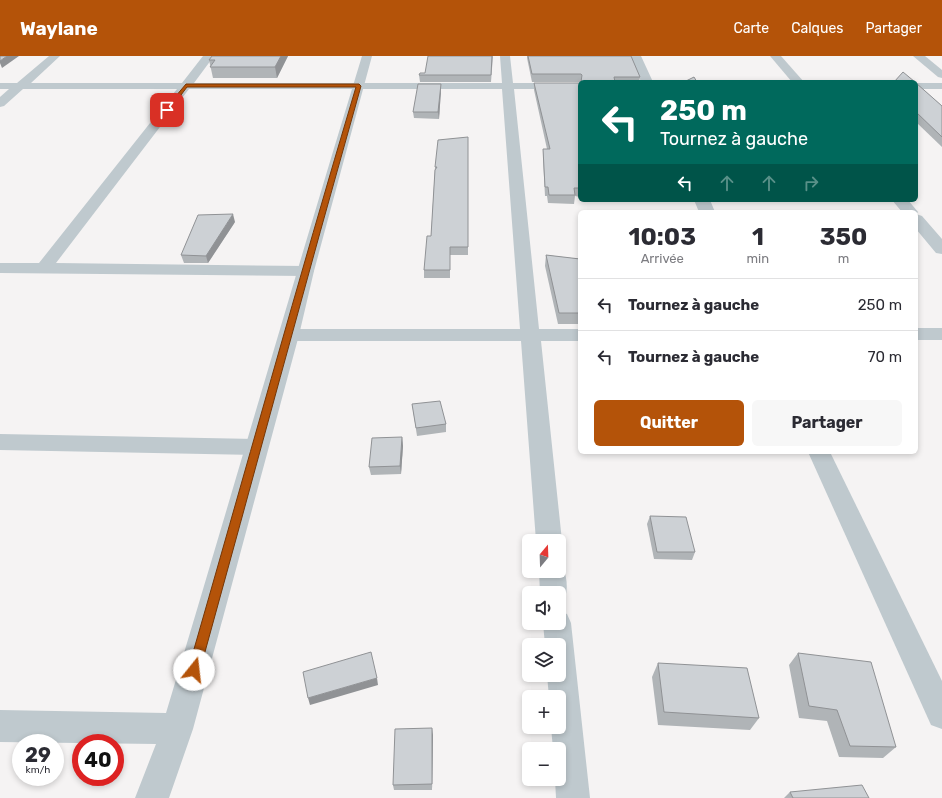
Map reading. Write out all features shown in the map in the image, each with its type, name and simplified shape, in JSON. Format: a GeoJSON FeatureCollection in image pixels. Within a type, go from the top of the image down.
{"type":"FeatureCollection","features":[{"type":"Feature","properties":{"kind":"street"},"geometry":{"type":"LineString","coordinates":[[0,103],[55,56]]}},
{"type":"Feature","properties":{"kind":"street"},"geometry":{"type":"LineString","coordinates":[[44,268],[209,56]]}},
{"type":"Feature","properties":{"kind":"street"},"geometry":{"type":"LineString","coordinates":[[152,798],[177,729],[289,334],[305,271],[367,56]]}},
{"type":"Feature","properties":{"kind":"street"},"geometry":{"type":"LineString","coordinates":[[505,56],[548,534]]}},
{"type":"Feature","properties":{"kind":"street"},"geometry":{"type":"LineString","coordinates":[[636,56],[646,80]]}},
{"type":"Feature","properties":{"kind":"street"},"geometry":{"type":"LineString","coordinates":[[775,56],[796,80]]}},
{"type":"Feature","properties":{"kind":"street"},"geometry":{"type":"LineString","coordinates":[[918,56],[942,74]]}},
{"type":"Feature","properties":{"kind":"street"},"geometry":{"type":"LineString","coordinates":[[0,86],[578,86]]}},
{"type":"Feature","properties":{"kind":"street"},"geometry":{"type":"LineString","coordinates":[[918,86],[942,86]]}},
{"type":"Feature","properties":{"kind":"street"},"geometry":{"type":"LineString","coordinates":[[902,202],[908,210]]}},
{"type":"Feature","properties":{"kind":"street"},"geometry":{"type":"LineString","coordinates":[[918,221],[942,249]]}},
{"type":"Feature","properties":{"kind":"street"},"geometry":{"type":"LineString","coordinates":[[0,268],[305,271]]}},
{"type":"Feature","properties":{"kind":"street"},"geometry":{"type":"LineString","coordinates":[[289,334],[578,334]]}},
{"type":"Feature","properties":{"kind":"street"},"geometry":{"type":"LineString","coordinates":[[918,334],[942,334]]}},
{"type":"Feature","properties":{"kind":"street"},"geometry":{"type":"LineString","coordinates":[[0,442],[257,447]]}},
{"type":"Feature","properties":{"kind":"street"},"geometry":{"type":"LineString","coordinates":[[820,454],[942,714]]}},
{"type":"Feature","properties":{"kind":"street"},"geometry":{"type":"LineString","coordinates":[[558,630],[574,798]]}},
{"type":"Feature","properties":{"kind":"street"},"geometry":{"type":"LineString","coordinates":[[0,726],[177,729]]}},
{"type":"Feature","properties":{"kind":"building"},"geometry":{"type":"Polygon","coordinates":[[[0,56],[7,56],[0,61],[0,56]]]}},
{"type":"Feature","properties":{"kind":"building"},"geometry":{"type":"Polygon","coordinates":[[[212,56],[281,56],[275,67],[210,67],[215,60],[209,60],[212,56]]]}},
{"type":"Feature","properties":{"kind":"building"},"geometry":{"type":"Polygon","coordinates":[[[428,56],[492,56],[491,75],[419,75],[420,73],[425,73],[428,56]]]}},
{"type":"Feature","properties":{"kind":"building"},"geometry":{"type":"Polygon","coordinates":[[[528,56],[631,56],[640,77],[614,77],[615,80],[581,80],[581,74],[532,74],[528,56]]]}},
{"type":"Feature","properties":{"kind":"building"},"geometry":{"type":"Polygon","coordinates":[[[903,72],[913,80],[896,80],[903,72]]]}},
{"type":"Feature","properties":{"kind":"building"},"geometry":{"type":"Polygon","coordinates":[[[694,77],[696,80],[688,80],[694,77]]]}},
{"type":"Feature","properties":{"kind":"building"},"geometry":{"type":"Polygon","coordinates":[[[534,83],[578,83],[578,188],[574,188],[575,195],[549,195],[548,187],[545,187],[543,149],[550,149],[534,83]]]}},
{"type":"Feature","properties":{"kind":"building"},"geometry":{"type":"Polygon","coordinates":[[[418,84],[441,84],[438,112],[413,112],[418,84]]]}},
{"type":"Feature","properties":{"kind":"building"},"geometry":{"type":"Polygon","coordinates":[[[918,85],[942,106],[942,137],[918,114],[918,85]]]}},
{"type":"Feature","properties":{"kind":"building"},"geometry":{"type":"Polygon","coordinates":[[[468,137],[468,247],[450,247],[450,270],[424,270],[427,236],[431,236],[438,140],[468,137]]]}},
{"type":"Feature","properties":{"kind":"building"},"geometry":{"type":"Polygon","coordinates":[[[233,214],[206,256],[181,255],[198,215],[233,214]]]}},
{"type":"Feature","properties":{"kind":"building"},"geometry":{"type":"Polygon","coordinates":[[[546,255],[578,259],[578,313],[559,313],[546,255]]]}},
{"type":"Feature","properties":{"kind":"building"},"geometry":{"type":"Polygon","coordinates":[[[440,401],[446,424],[416,428],[412,404],[440,401]]]}},
{"type":"Feature","properties":{"kind":"building"},"geometry":{"type":"Polygon","coordinates":[[[402,437],[400,466],[369,467],[372,438],[402,437]]]}},
{"type":"Feature","properties":{"kind":"building"},"geometry":{"type":"Polygon","coordinates":[[[650,516],[686,517],[695,552],[657,552],[650,516]]]}},
{"type":"Feature","properties":{"kind":"building"},"geometry":{"type":"Polygon","coordinates":[[[371,652],[377,678],[308,698],[303,672],[371,652]]]}},
{"type":"Feature","properties":{"kind":"building"},"geometry":{"type":"Polygon","coordinates":[[[798,653],[871,662],[896,747],[850,746],[837,710],[809,706],[798,653]]]}},
{"type":"Feature","properties":{"kind":"building"},"geometry":{"type":"Polygon","coordinates":[[[658,663],[747,668],[759,718],[664,712],[658,663]]]}},
{"type":"Feature","properties":{"kind":"building"},"geometry":{"type":"Polygon","coordinates":[[[432,728],[432,784],[393,785],[395,729],[432,728]]]}},
{"type":"Feature","properties":{"kind":"building"},"geometry":{"type":"Polygon","coordinates":[[[862,785],[869,798],[793,798],[790,792],[862,785]]]}},
{"type":"Feature","properties":{"kind":"route"},"geometry":{"type":"LineString","coordinates":[[167,110],[186,86],[359,86],[305,271],[289,334],[194,670]]}}]}
